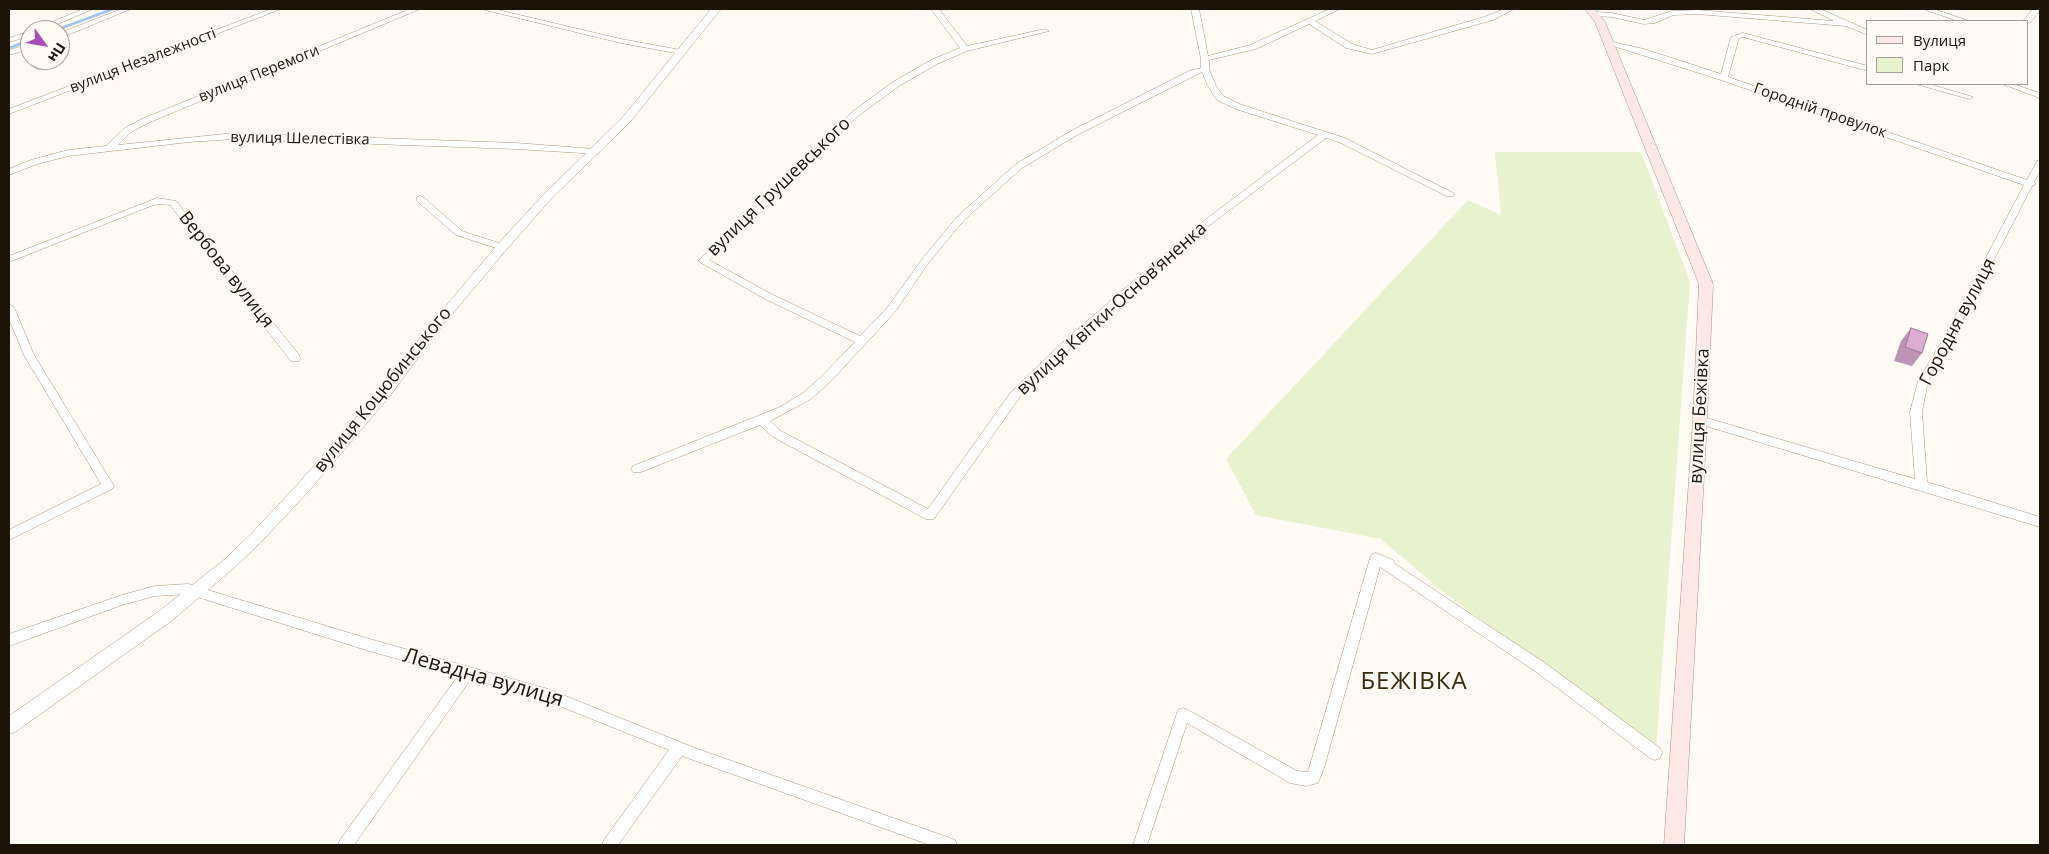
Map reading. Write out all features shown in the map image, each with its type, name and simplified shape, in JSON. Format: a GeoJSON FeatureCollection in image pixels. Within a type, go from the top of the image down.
{"type":"FeatureCollection","features":[{"type":"Feature","properties":{"kind":"main road","name":"вулиця Бежівка"},"geometry":{"type":"LineString","coordinates":[[1592,11],[1608,42],[1706,284],[1700,420],[1674,845]]}},
{"type":"Feature","properties":{"kind":"street"},"geometry":{"type":"LineString","coordinates":[[62,20],[90,9]]}},
{"type":"Feature","properties":{"kind":"street"},"geometry":{"type":"LineString","coordinates":[[70,32],[127,9]]}},
{"type":"Feature","properties":{"kind":"street","name":"вулиця Незалежності"},"geometry":{"type":"LineString","coordinates":[[9,112],[277,9]]}},
{"type":"Feature","properties":{"kind":"street","name":"вулиця Перемоги"},"geometry":{"type":"LineString","coordinates":[[108,149],[128,130],[145,121],[416,9]]}},
{"type":"Feature","properties":{"kind":"street"},"geometry":{"type":"LineString","coordinates":[[485,9],[621,41],[681,52]]}},
{"type":"Feature","properties":{"kind":"street","name":"вулиця Коцюбинського"},"geometry":{"type":"LineString","coordinates":[[9,726],[164,617],[230,563],[302,490],[384,394],[433,329],[502,247],[547,197],[626,120],[716,9]]}},
{"type":"Feature","properties":{"kind":"street"},"geometry":{"type":"LineString","coordinates":[[934,9],[965,48],[1045,31]]}},
{"type":"Feature","properties":{"kind":"street"},"geometry":{"type":"LineString","coordinates":[[1195,9],[1205,64],[1215,92],[1220,98],[1229,103],[1342,140],[1450,194]]}},
{"type":"Feature","properties":{"kind":"street"},"geometry":{"type":"LineString","coordinates":[[637,469],[762,420],[784,410],[807,396],[891,310],[926,260],[960,218],[1019,166],[1074,133],[1192,73],[1205,64],[1253,47],[1336,9]]}},
{"type":"Feature","properties":{"kind":"street"},"geometry":{"type":"LineString","coordinates":[[1309,21],[1349,46],[1372,52],[1490,18],[1510,9]]}},
{"type":"Feature","properties":{"kind":"street"},"geometry":{"type":"LineString","coordinates":[[1814,9],[1866,32]]}},
{"type":"Feature","properties":{"kind":"street"},"geometry":{"type":"LineString","coordinates":[[1927,9],[1962,20]]}},
{"type":"Feature","properties":{"kind":"street"},"geometry":{"type":"LineString","coordinates":[[2028,20],[2038,9]]}},
{"type":"Feature","properties":{"kind":"street"},"geometry":{"type":"LineString","coordinates":[[1592,11],[1644,22],[1672,13],[1697,12],[1847,24]]}},
{"type":"Feature","properties":{"kind":"street"},"geometry":{"type":"LineString","coordinates":[[1724,78],[1735,38],[1743,36],[1866,68]]}},
{"type":"Feature","properties":{"kind":"street","name":"Городній провулок"},"geometry":{"type":"LineString","coordinates":[[1608,42],[1724,78],[2031,184]]}},
{"type":"Feature","properties":{"kind":"street","name":"вулиця Грушевського"},"geometry":{"type":"LineString","coordinates":[[862,341],[769,296],[703,261],[768,201],[855,114],[896,84],[934,62],[965,48]]}},
{"type":"Feature","properties":{"kind":"street"},"geometry":{"type":"LineString","coordinates":[[1924,85],[1969,98]]}},
{"type":"Feature","properties":{"kind":"street"},"geometry":{"type":"LineString","coordinates":[[2009,85],[2040,96]]}},
{"type":"Feature","properties":{"kind":"street","name":"вулиця Квітки-Основʼяненка"},"geometry":{"type":"LineString","coordinates":[[762,420],[777,434],[930,516],[1015,395],[1067,344],[1200,228],[1325,134]]}},
{"type":"Feature","properties":{"kind":"street","name":"вулиця Шелестівка"},"geometry":{"type":"LineString","coordinates":[[11,171],[34,162],[68,153],[189,139],[234,136],[506,146],[595,152]]}},
{"type":"Feature","properties":{"kind":"street","name":"Городня вулиця"},"geometry":{"type":"LineString","coordinates":[[1921,485],[1916,412],[1923,381],[1947,341],[2040,164]]}},
{"type":"Feature","properties":{"kind":"street"},"geometry":{"type":"LineString","coordinates":[[420,198],[460,233],[502,247]]}},
{"type":"Feature","properties":{"kind":"street","name":"Вербова вулиця"},"geometry":{"type":"LineString","coordinates":[[9,259],[148,204],[166,201],[173,203],[295,358]]}},
{"type":"Feature","properties":{"kind":"street"},"geometry":{"type":"LineString","coordinates":[[9,307],[29,355],[108,486],[9,535]]}},
{"type":"Feature","properties":{"kind":"street"},"geometry":{"type":"LineString","coordinates":[[1700,420],[2040,522]]}},
{"type":"Feature","properties":{"kind":"street"},"geometry":{"type":"LineString","coordinates":[[1140,845],[1183,714],[1295,778],[1306,780],[1313,778],[1383,561],[1540,668],[1655,753]]}},
{"type":"Feature","properties":{"kind":"street","name":"Левадна вулиця"},"geometry":{"type":"LineString","coordinates":[[9,640],[122,600],[155,591],[188,589],[366,644],[548,694],[679,748],[950,845]]}},
{"type":"Feature","properties":{"kind":"street"},"geometry":{"type":"LineString","coordinates":[[345,845],[469,672]]}},
{"type":"Feature","properties":{"kind":"street"},"geometry":{"type":"LineString","coordinates":[[609,845],[679,748]]}},
{"type":"Feature","properties":{"kind":"green space"},"geometry":{"type":"Polygon","coordinates":[[[1495,152],[1641,152],[1690,282],[1656,749],[1438,588],[1381,539],[1256,515],[1226,459],[1468,200],[1501,215],[1495,152]]]}},
{"type":"Feature","properties":{"kind":"building"},"geometry":{"type":"Polygon","coordinates":[[[1911,328],[1928,334],[1922,353],[1905,347],[1911,328]]]}},
{"type":"Feature","properties":{"kind":"waterway"},"geometry":{"type":"LineString","coordinates":[[70,25],[113,9]]}},
{"type":"Feature","properties":{"kind":"waterway"},"geometry":{"type":"LineString","coordinates":[[9,48],[20,44]]}},
{"type":"Feature","properties":{"kind":"district","name":"БЕЖІВКА"},"geometry":{"type":"Point","coordinates":[1414,682]}}]}
